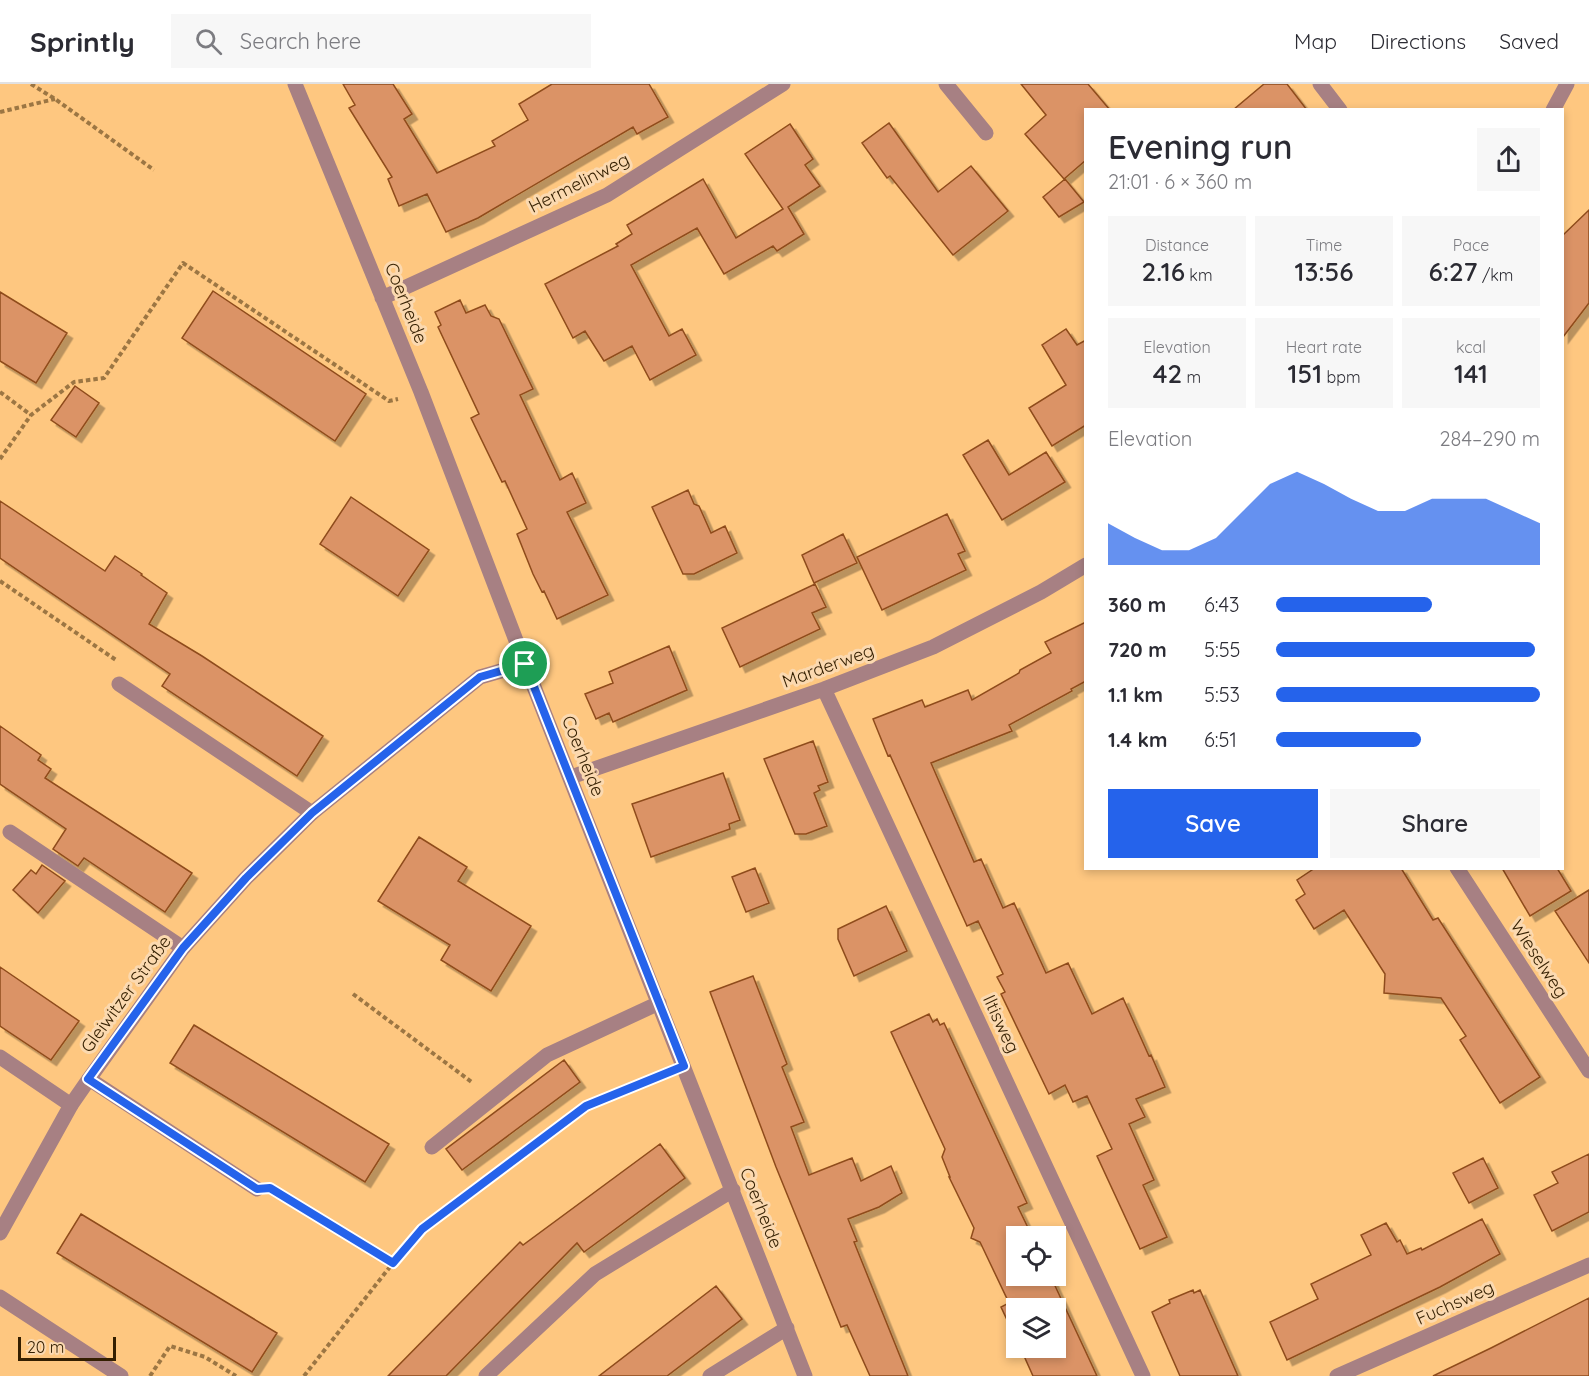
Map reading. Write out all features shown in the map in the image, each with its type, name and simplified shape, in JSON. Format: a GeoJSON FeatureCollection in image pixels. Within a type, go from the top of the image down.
{"type":"FeatureCollection","features":[{"type":"Feature","properties":{"kind":"street","name":"Coerheide"},"geometry":{"type":"LineString","coordinates":[[295,84],[421,392],[525,664],[805,1376]]}},
{"type":"Feature","properties":{"kind":"street","name":"Hermelinweg"},"geometry":{"type":"LineString","coordinates":[[382,298],[607,195],[783,84]]}},
{"type":"Feature","properties":{"kind":"street"},"geometry":{"type":"LineString","coordinates":[[946,84],[986,133]]}},
{"type":"Feature","properties":{"kind":"street"},"geometry":{"type":"LineString","coordinates":[[1320,84],[1338,108]]}},
{"type":"Feature","properties":{"kind":"street"},"geometry":{"type":"LineString","coordinates":[[1554,108],[1567,84]]}},
{"type":"Feature","properties":{"kind":"street","name":"Marderweg"},"geometry":{"type":"LineString","coordinates":[[571,777],[824,689],[933,647],[1041,592],[1084,565]]}},
{"type":"Feature","properties":{"kind":"street","name":"Gleiwitzer Straße"},"geometry":{"type":"LineString","coordinates":[[0,1233],[71,1105],[88,1079],[183,948],[246,878],[312,813],[480,677],[525,664]]}},
{"type":"Feature","properties":{"kind":"street"},"geometry":{"type":"LineString","coordinates":[[118,684],[312,813]]}},
{"type":"Feature","properties":{"kind":"street","name":"Iltisweg"},"geometry":{"type":"LineString","coordinates":[[824,689],[1143,1376]]}},
{"type":"Feature","properties":{"kind":"street"},"geometry":{"type":"LineString","coordinates":[[10,832],[183,948]]}},
{"type":"Feature","properties":{"kind":"street","name":"Wieselweg"},"geometry":{"type":"LineString","coordinates":[[1458,870],[1589,1071]]}},
{"type":"Feature","properties":{"kind":"street"},"geometry":{"type":"LineString","coordinates":[[432,1147],[546,1054],[659,1003]]}},
{"type":"Feature","properties":{"kind":"street"},"geometry":{"type":"LineString","coordinates":[[0,1057],[71,1105]]}},
{"type":"Feature","properties":{"kind":"street"},"geometry":{"type":"LineString","coordinates":[[88,1079],[257,1189]]}},
{"type":"Feature","properties":{"kind":"street"},"geometry":{"type":"LineString","coordinates":[[486,1376],[596,1274],[733,1190]]}},
{"type":"Feature","properties":{"kind":"street","name":"Fuchsweg"},"geometry":{"type":"LineString","coordinates":[[1337,1376],[1589,1265]]}},
{"type":"Feature","properties":{"kind":"street"},"geometry":{"type":"LineString","coordinates":[[0,1297],[122,1376]]}},
{"type":"Feature","properties":{"kind":"street"},"geometry":{"type":"LineString","coordinates":[[710,1376],[787,1328]]}},
{"type":"Feature","properties":{"kind":"path"},"geometry":{"type":"LineString","coordinates":[[31,84],[154,170]]}},
{"type":"Feature","properties":{"kind":"path"},"geometry":{"type":"LineString","coordinates":[[0,112],[55,99]]}},
{"type":"Feature","properties":{"kind":"path"},"geometry":{"type":"LineString","coordinates":[[0,459],[32,414],[74,382],[104,378],[183,263],[389,401],[421,392]]}},
{"type":"Feature","properties":{"kind":"path"},"geometry":{"type":"LineString","coordinates":[[0,392],[32,414]]}},
{"type":"Feature","properties":{"kind":"path"},"geometry":{"type":"LineString","coordinates":[[0,581],[128,668],[118,684]]}},
{"type":"Feature","properties":{"kind":"path"},"geometry":{"type":"LineString","coordinates":[[352,994],[493,1098]]}},
{"type":"Feature","properties":{"kind":"path"},"geometry":{"type":"LineString","coordinates":[[304,1376],[422,1229],[586,1106],[684,1066]]}},
{"type":"Feature","properties":{"kind":"path"},"geometry":{"type":"LineString","coordinates":[[257,1189],[270,1188],[393,1263]]}},
{"type":"Feature","properties":{"kind":"path"},"geometry":{"type":"LineString","coordinates":[[150,1376],[170,1346],[205,1357],[236,1376]]}},
{"type":"Feature","properties":{"kind":"building"},"geometry":{"type":"Polygon","coordinates":[[[343,84],[393,84],[412,114],[404,119],[437,173],[495,146],[492,141],[528,120],[519,104],[552,84],[649,84],[668,117],[637,134],[633,127],[478,218],[446,232],[427,194],[399,206],[388,179],[392,177],[349,108],[355,105],[343,84]]]}},
{"type":"Feature","properties":{"kind":"building"},"geometry":{"type":"Polygon","coordinates":[[[1021,84],[1088,84],[1108,108],[1084,108],[1084,162],[1064,179],[1025,134],[1046,115],[1021,84]]]}},
{"type":"Feature","properties":{"kind":"building"},"geometry":{"type":"Polygon","coordinates":[[[1264,84],[1287,84],[1305,108],[1235,108],[1264,84]]]}},
{"type":"Feature","properties":{"kind":"building"},"geometry":{"type":"Polygon","coordinates":[[[889,123],[938,192],[971,166],[1008,211],[953,255],[890,176],[887,178],[862,143],[889,123]]]}},
{"type":"Feature","properties":{"kind":"building"},"geometry":{"type":"Polygon","coordinates":[[[790,124],[813,159],[805,165],[820,186],[788,207],[804,234],[777,251],[773,246],[724,274],[697,228],[631,265],[669,336],[682,329],[696,355],[650,380],[632,346],[604,361],[585,331],[573,338],[545,284],[618,246],[616,244],[632,234],[627,225],[703,179],[736,238],[783,209],[745,154],[790,124]]]}},
{"type":"Feature","properties":{"kind":"building"},"geometry":{"type":"Polygon","coordinates":[[[1065,179],[1084,202],[1059,217],[1043,197],[1065,179]]]}},
{"type":"Feature","properties":{"kind":"building"},"geometry":{"type":"Polygon","coordinates":[[[1589,210],[1589,303],[1564,336],[1564,234],[1589,210]]]}},
{"type":"Feature","properties":{"kind":"building"},"geometry":{"type":"Polygon","coordinates":[[[213,291],[366,394],[335,441],[182,338],[213,291]]]}},
{"type":"Feature","properties":{"kind":"building"},"geometry":{"type":"Polygon","coordinates":[[[0,292],[67,333],[36,383],[0,361],[0,292]]]}},
{"type":"Feature","properties":{"kind":"building"},"geometry":{"type":"Polygon","coordinates":[[[460,300],[466,313],[485,305],[491,316],[499,319],[533,389],[520,395],[560,480],[572,473],[586,503],[567,512],[608,595],[557,619],[533,574],[517,534],[527,529],[505,481],[502,482],[471,418],[479,414],[438,327],[441,325],[435,312],[460,300]]]}},
{"type":"Feature","properties":{"kind":"building"},"geometry":{"type":"Polygon","coordinates":[[[1066,329],[1077,345],[1084,341],[1084,426],[1052,446],[1029,408],[1066,385],[1042,345],[1066,329]]]}},
{"type":"Feature","properties":{"kind":"building"},"geometry":{"type":"Polygon","coordinates":[[[75,386],[99,403],[76,437],[51,420],[75,386]]]}},
{"type":"Feature","properties":{"kind":"building"},"geometry":{"type":"Polygon","coordinates":[[[988,440],[1009,475],[1046,452],[1065,482],[1002,520],[963,455],[988,440]]]}},
{"type":"Feature","properties":{"kind":"building"},"geometry":{"type":"Polygon","coordinates":[[[688,490],[694,504],[699,506],[711,533],[725,526],[737,553],[694,574],[683,574],[652,507],[688,490]]]}},
{"type":"Feature","properties":{"kind":"building"},"geometry":{"type":"Polygon","coordinates":[[[351,497],[429,550],[398,596],[320,544],[351,497]]]}},
{"type":"Feature","properties":{"kind":"building"},"geometry":{"type":"Polygon","coordinates":[[[0,501],[105,571],[115,556],[142,574],[167,593],[149,624],[323,736],[297,776],[162,686],[170,674],[0,558],[0,501]]]}},
{"type":"Feature","properties":{"kind":"building"},"geometry":{"type":"Polygon","coordinates":[[[947,514],[965,551],[958,554],[966,570],[882,610],[857,557],[947,514]]]}},
{"type":"Feature","properties":{"kind":"building"},"geometry":{"type":"Polygon","coordinates":[[[843,534],[857,563],[814,583],[802,555],[843,534]]]}},
{"type":"Feature","properties":{"kind":"building"},"geometry":{"type":"Polygon","coordinates":[[[815,584],[826,607],[812,613],[820,629],[740,667],[722,628],[815,584]]]}},
{"type":"Feature","properties":{"kind":"building"},"geometry":{"type":"Polygon","coordinates":[[[1084,623],[1084,682],[1009,725],[1012,731],[931,763],[974,862],[981,859],[1003,908],[1014,903],[1046,973],[1068,963],[1092,1014],[1123,998],[1165,1087],[1136,1099],[1145,1117],[1129,1124],[1154,1180],[1143,1185],[1167,1237],[1140,1249],[1097,1156],[1112,1149],[1087,1096],[1073,1102],[1065,1085],[1049,1094],[1001,994],[1005,992],[997,977],[1003,974],[978,921],[967,926],[873,719],[922,700],[925,707],[968,690],[972,700],[1051,653],[1045,642],[1084,623]]]}},
{"type":"Feature","properties":{"kind":"building"},"geometry":{"type":"Polygon","coordinates":[[[669,646],[687,690],[613,722],[609,713],[596,719],[585,694],[613,683],[609,672],[669,646]]]}},
{"type":"Feature","properties":{"kind":"building"},"geometry":{"type":"Polygon","coordinates":[[[0,726],[41,755],[38,760],[51,769],[45,778],[192,873],[165,912],[84,858],[78,866],[53,849],[66,829],[0,784],[0,726]]]}},
{"type":"Feature","properties":{"kind":"building"},"geometry":{"type":"Polygon","coordinates":[[[813,741],[828,782],[818,786],[820,790],[814,793],[827,826],[806,834],[795,834],[764,759],[813,741]]]}},
{"type":"Feature","properties":{"kind":"building"},"geometry":{"type":"Polygon","coordinates":[[[723,773],[740,820],[729,824],[730,829],[651,857],[632,804],[723,773]]]}},
{"type":"Feature","properties":{"kind":"building"},"geometry":{"type":"Polygon","coordinates":[[[419,837],[467,867],[458,881],[531,926],[491,991],[441,960],[450,945],[378,901],[419,837]]]}},
{"type":"Feature","properties":{"kind":"building"},"geometry":{"type":"Polygon","coordinates":[[[42,865],[65,881],[38,913],[13,890],[31,870],[36,874],[42,865]]]}},
{"type":"Feature","properties":{"kind":"building"},"geometry":{"type":"Polygon","coordinates":[[[755,868],[769,903],[746,912],[732,877],[755,868]]]}},
{"type":"Feature","properties":{"kind":"building"},"geometry":{"type":"Polygon","coordinates":[[[1312,870],[1402,870],[1433,920],[1438,918],[1540,1077],[1500,1103],[1460,1040],[1466,1036],[1441,998],[1384,993],[1385,974],[1344,910],[1314,929],[1296,900],[1305,894],[1297,880],[1312,870]]]}},
{"type":"Feature","properties":{"kind":"building"},"geometry":{"type":"Polygon","coordinates":[[[1503,870],[1558,870],[1571,891],[1530,916],[1503,870]]]}},
{"type":"Feature","properties":{"kind":"building"},"geometry":{"type":"Polygon","coordinates":[[[1589,890],[1589,963],[1555,911],[1589,890]]]}},
{"type":"Feature","properties":{"kind":"building"},"geometry":{"type":"Polygon","coordinates":[[[886,906],[907,951],[854,976],[838,939],[838,929],[886,906]]]}},
{"type":"Feature","properties":{"kind":"building"},"geometry":{"type":"Polygon","coordinates":[[[0,967],[79,1021],[51,1060],[0,1026],[0,967]]]}},
{"type":"Feature","properties":{"kind":"building"},"geometry":{"type":"Polygon","coordinates":[[[753,976],[787,1064],[782,1067],[804,1122],[791,1127],[809,1175],[852,1158],[861,1181],[891,1166],[902,1193],[879,1207],[848,1219],[857,1241],[854,1242],[908,1376],[870,1376],[847,1325],[841,1327],[776,1167],[710,992],[753,976]]]}},
{"type":"Feature","properties":{"kind":"building"},"geometry":{"type":"Polygon","coordinates":[[[929,1014],[933,1022],[937,1019],[940,1025],[944,1023],[1027,1203],[1018,1207],[1027,1226],[1006,1226],[1006,1286],[1055,1286],[1061,1298],[1007,1298],[980,1242],[971,1238],[974,1228],[949,1177],[942,1157],[945,1149],[891,1032],[929,1014]]]}},
{"type":"Feature","properties":{"kind":"building"},"geometry":{"type":"Polygon","coordinates":[[[194,1025],[389,1144],[365,1182],[170,1063],[194,1025]]]}},
{"type":"Feature","properties":{"kind":"building"},"geometry":{"type":"Polygon","coordinates":[[[564,1060],[580,1082],[462,1170],[446,1149],[564,1060]]]}},
{"type":"Feature","properties":{"kind":"building"},"geometry":{"type":"Polygon","coordinates":[[[660,1144],[685,1178],[584,1252],[577,1243],[446,1376],[388,1376],[520,1242],[523,1245],[660,1144]]]}},
{"type":"Feature","properties":{"kind":"building"},"geometry":{"type":"Polygon","coordinates":[[[1589,1154],[1589,1212],[1552,1231],[1534,1195],[1558,1183],[1552,1172],[1589,1154]]]}},
{"type":"Feature","properties":{"kind":"building"},"geometry":{"type":"Polygon","coordinates":[[[1483,1158],[1498,1188],[1469,1203],[1453,1173],[1483,1158]]]}},
{"type":"Feature","properties":{"kind":"building"},"geometry":{"type":"Polygon","coordinates":[[[81,1214],[277,1333],[252,1372],[57,1253],[81,1214]]]}},
{"type":"Feature","properties":{"kind":"building"},"geometry":{"type":"Polygon","coordinates":[[[1482,1219],[1500,1254],[1440,1287],[1287,1360],[1270,1322],[1318,1299],[1311,1284],[1371,1255],[1361,1235],[1386,1223],[1397,1242],[1400,1240],[1407,1254],[1421,1248],[1422,1250],[1482,1219]]]}},
{"type":"Feature","properties":{"kind":"building"},"geometry":{"type":"Polygon","coordinates":[[[716,1286],[742,1319],[667,1376],[599,1376],[716,1286]]]}},
{"type":"Feature","properties":{"kind":"building"},"geometry":{"type":"Polygon","coordinates":[[[1193,1290],[1194,1293],[1200,1290],[1238,1376],[1180,1376],[1152,1312],[1170,1303],[1169,1300],[1193,1290]]]}},
{"type":"Feature","properties":{"kind":"building"},"geometry":{"type":"Polygon","coordinates":[[[1589,1298],[1589,1376],[1433,1376],[1491,1348],[1589,1298]]]}},
{"type":"Feature","properties":{"kind":"building"},"geometry":{"type":"Polygon","coordinates":[[[1006,1304],[1006,1318],[1001,1307],[1006,1304]]]}},
{"type":"Feature","properties":{"kind":"building"},"geometry":{"type":"Polygon","coordinates":[[[1066,1309],[1097,1376],[1033,1376],[1025,1358],[1066,1358],[1066,1309]]]}},
{"type":"Feature","properties":{"kind":"route"},"geometry":{"type":"LineString","coordinates":[[525,664],[684,1066],[586,1106],[422,1229],[393,1263],[270,1188],[257,1189],[88,1079],[183,948],[246,878],[312,813],[480,677],[525,664]]}}]}
